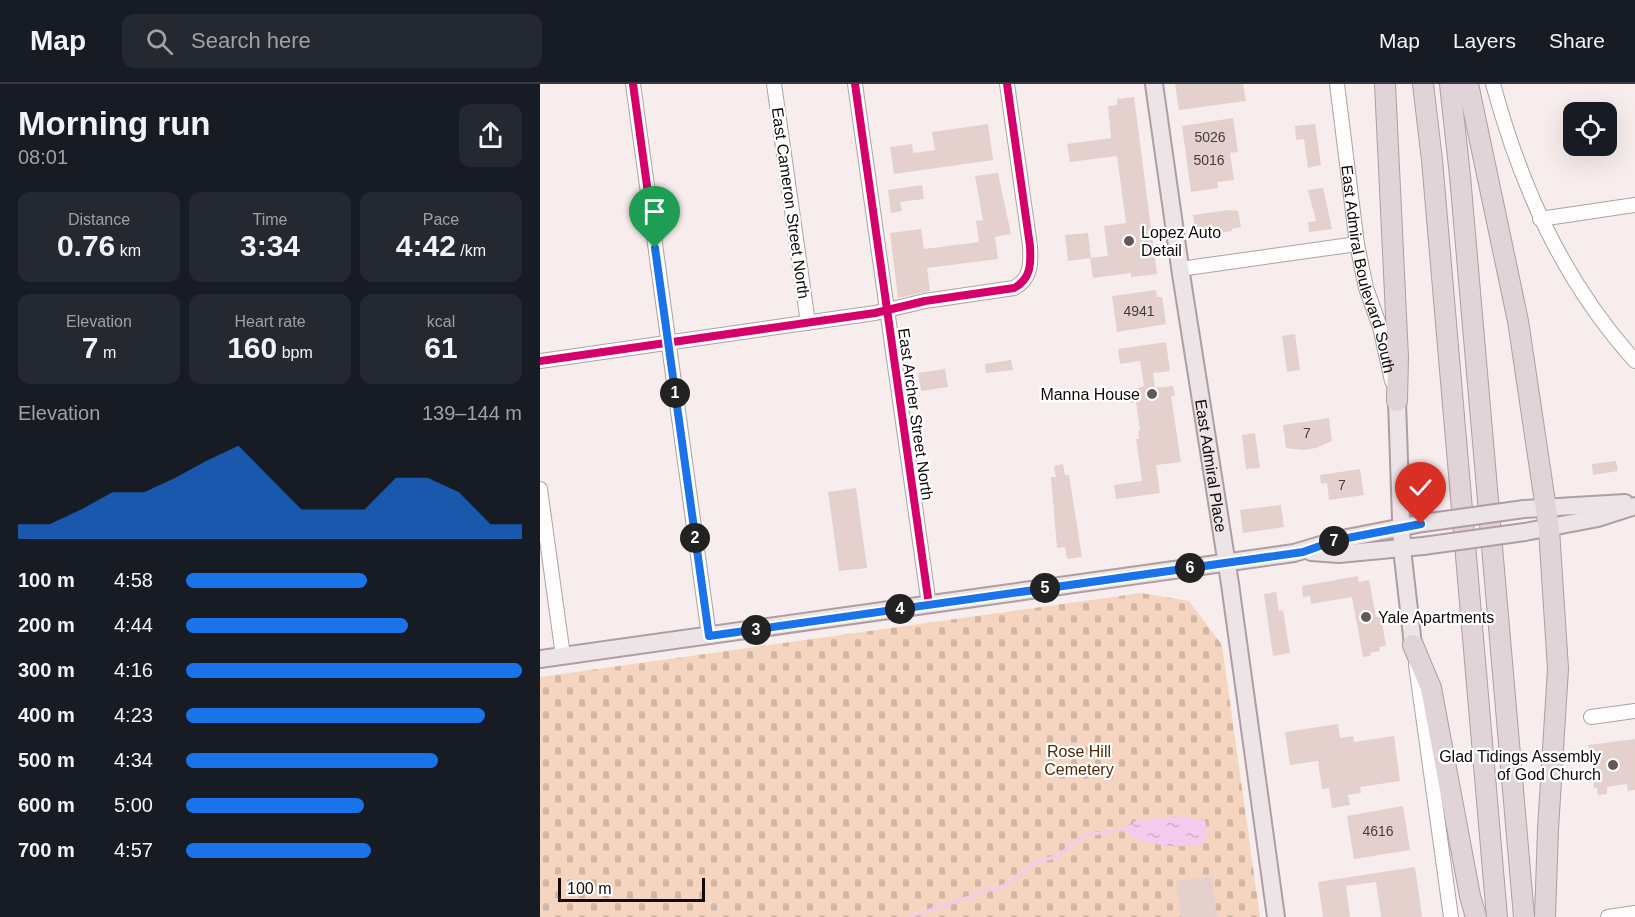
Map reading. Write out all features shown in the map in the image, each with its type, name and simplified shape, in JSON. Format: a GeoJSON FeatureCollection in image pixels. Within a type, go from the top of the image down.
{"type":"FeatureCollection","features":[{"type":"Feature","properties":{"kind":"highway"},"geometry":{"type":"LineString","coordinates":[[1385,84],[1398,357],[1397,401]]}},
{"type":"Feature","properties":{"kind":"highway"},"geometry":{"type":"LineString","coordinates":[[1423,84],[1435,195],[1497,917]]}},
{"type":"Feature","properties":{"kind":"highway"},"geometry":{"type":"LineString","coordinates":[[1450,84],[1461,187],[1524,917]]}},
{"type":"Feature","properties":{"kind":"highway"},"geometry":{"type":"LineString","coordinates":[[1468,84],[1518,321],[1549,529],[1558,669],[1545,917]]}},
{"type":"Feature","properties":{"kind":"highway"},"geometry":{"type":"LineString","coordinates":[[1413,645],[1431,688],[1470,896],[1476,917]]}},
{"type":"Feature","properties":{"kind":"main road","name":"East Admiral Place"},"geometry":{"type":"LineString","coordinates":[[1154,84],[1180,269],[1227,563],[1276,917]]}},
{"type":"Feature","properties":{"kind":"main road","name":"East Admiral Boulevard South"},"geometry":{"type":"LineString","coordinates":[[1397,401],[1402,549],[1413,645]]}},
{"type":"Feature","properties":{"kind":"main road"},"geometry":{"type":"LineString","coordinates":[[1303,552],[1337,540],[1401,527],[1524,509],[1546,506],[1635,504]]}},
{"type":"Feature","properties":{"kind":"main road"},"geometry":{"type":"LineString","coordinates":[[540,659],[1303,552],[1339,554],[1402,549],[1549,529],[1635,504]]}},
{"type":"Feature","properties":{"kind":"street"},"geometry":{"type":"LineString","coordinates":[[633,84],[709,636]]}},
{"type":"Feature","properties":{"kind":"street","name":"East Cameron Street North"},"geometry":{"type":"LineString","coordinates":[[774,84],[808,323]]}},
{"type":"Feature","properties":{"kind":"street","name":"East Archer Street North"},"geometry":{"type":"LineString","coordinates":[[855,84],[929,605]]}},
{"type":"Feature","properties":{"kind":"street"},"geometry":{"type":"LineString","coordinates":[[540,361],[808,323],[888,310],[925,301],[1014,288],[1027,278],[1030,246],[1007,84]]}},
{"type":"Feature","properties":{"kind":"street","name":"East Admiral Boulevard South"},"geometry":{"type":"LineString","coordinates":[[1337,84],[1357,244],[1366,288],[1380,327],[1397,401]]}},
{"type":"Feature","properties":{"kind":"street"},"geometry":{"type":"LineString","coordinates":[[1493,84],[1520,174],[1540,219],[1581,292],[1635,361]]}},
{"type":"Feature","properties":{"kind":"street"},"geometry":{"type":"LineString","coordinates":[[1540,219],[1635,205]]}},
{"type":"Feature","properties":{"kind":"street"},"geometry":{"type":"LineString","coordinates":[[1180,269],[1357,244]]}},
{"type":"Feature","properties":{"kind":"street"},"geometry":{"type":"LineString","coordinates":[[540,489],[563,656]]}},
{"type":"Feature","properties":{"kind":"street","name":"East Admiral Boulevard South"},"geometry":{"type":"LineString","coordinates":[[1413,645],[1451,917]]}},
{"type":"Feature","properties":{"kind":"street"},"geometry":{"type":"LineString","coordinates":[[1591,717],[1635,711]]}},
{"type":"Feature","properties":{"kind":"street"},"geometry":{"type":"LineString","coordinates":[[1608,917],[1635,913]]}},
{"type":"Feature","properties":{"kind":"green space","name":"Rose Hill Cemetery"},"geometry":{"type":"Polygon","coordinates":[[[1141,593],[1189,601],[1222,645],[1260,917],[540,917],[540,677],[1141,593]]]}},
{"type":"Feature","properties":{"kind":"water"},"geometry":{"type":"Polygon","coordinates":[[[1174,816],[1205,820],[1208,836],[1202,845],[1165,845],[1129,836],[1128,825],[1133,822],[1174,816]]]}},
{"type":"Feature","properties":{"kind":"building"},"geometry":{"type":"Polygon","coordinates":[[[1175,84],[1243,84],[1246,101],[1179,110],[1175,84]]]}},
{"type":"Feature","properties":{"kind":"building"},"geometry":{"type":"Polygon","coordinates":[[[1134,97],[1157,274],[1131,277],[1131,273],[1093,278],[1090,258],[1108,256],[1104,226],[1126,223],[1117,156],[1070,162],[1067,144],[1111,138],[1108,106],[1117,105],[1117,99],[1134,97]]]}},
{"type":"Feature","properties":{"kind":"building"},"geometry":{"type":"Polygon","coordinates":[[[1233,118],[1238,152],[1230,153],[1234,180],[1217,182],[1218,188],[1191,192],[1182,126],[1233,118]]]}},
{"type":"Feature","properties":{"kind":"building"},"geometry":{"type":"Polygon","coordinates":[[[988,124],[993,160],[894,174],[890,147],[912,144],[913,153],[935,150],[932,132],[988,124]]]}},
{"type":"Feature","properties":{"kind":"building"},"geometry":{"type":"Polygon","coordinates":[[[1315,124],[1321,165],[1308,168],[1304,139],[1296,140],[1295,126],[1315,124]]]}},
{"type":"Feature","properties":{"kind":"building"},"geometry":{"type":"Polygon","coordinates":[[[998,173],[1011,234],[995,237],[998,259],[927,268],[930,291],[898,298],[890,233],[921,229],[924,249],[979,242],[976,221],[983,220],[975,176],[998,173]]]}},
{"type":"Feature","properties":{"kind":"building"},"geometry":{"type":"Polygon","coordinates":[[[922,185],[924,199],[900,202],[902,211],[891,213],[888,190],[922,185]]]}},
{"type":"Feature","properties":{"kind":"building"},"geometry":{"type":"Polygon","coordinates":[[[1323,188],[1332,229],[1309,232],[1308,222],[1316,221],[1308,190],[1323,188]]]}},
{"type":"Feature","properties":{"kind":"building"},"geometry":{"type":"Polygon","coordinates":[[[1238,211],[1241,227],[1232,229],[1232,231],[1196,237],[1193,215],[1238,211]]]}},
{"type":"Feature","properties":{"kind":"building"},"geometry":{"type":"Polygon","coordinates":[[[1088,233],[1091,258],[1068,261],[1065,235],[1088,233]]]}},
{"type":"Feature","properties":{"kind":"building"},"geometry":{"type":"Polygon","coordinates":[[[1156,290],[1157,297],[1162,297],[1166,324],[1117,332],[1112,296],[1156,290]]]}},
{"type":"Feature","properties":{"kind":"building"},"geometry":{"type":"Polygon","coordinates":[[[1295,334],[1300,370],[1287,372],[1282,336],[1295,334]]]}},
{"type":"Feature","properties":{"kind":"building"},"geometry":{"type":"Polygon","coordinates":[[[1166,342],[1170,371],[1153,373],[1155,388],[1173,386],[1175,396],[1171,396],[1181,462],[1156,465],[1160,493],[1116,499],[1114,485],[1142,481],[1136,439],[1139,439],[1138,431],[1140,430],[1136,402],[1131,403],[1129,392],[1144,386],[1140,361],[1120,364],[1118,349],[1166,342]]]}},
{"type":"Feature","properties":{"kind":"building"},"geometry":{"type":"Polygon","coordinates":[[[1011,360],[1013,370],[986,373],[985,364],[1011,360]]]}},
{"type":"Feature","properties":{"kind":"building"},"geometry":{"type":"Polygon","coordinates":[[[945,369],[948,387],[921,391],[918,373],[945,369]]]}},
{"type":"Feature","properties":{"kind":"building"},"geometry":{"type":"Polygon","coordinates":[[[1329,418],[1332,441],[1316,448],[1303,450],[1286,448],[1283,425],[1329,418]]]}},
{"type":"Feature","properties":{"kind":"building"},"geometry":{"type":"Polygon","coordinates":[[[1255,433],[1260,468],[1246,469],[1242,435],[1255,433]]]}},
{"type":"Feature","properties":{"kind":"building"},"geometry":{"type":"Polygon","coordinates":[[[1616,461],[1618,471],[1593,475],[1592,464],[1616,461]]]}},
{"type":"Feature","properties":{"kind":"building"},"geometry":{"type":"Polygon","coordinates":[[[1063,464],[1065,475],[1069,475],[1082,557],[1067,559],[1065,547],[1057,548],[1051,477],[1056,477],[1054,466],[1063,464]]]}},
{"type":"Feature","properties":{"kind":"building"},"geometry":{"type":"Polygon","coordinates":[[[1360,469],[1364,495],[1329,500],[1327,483],[1321,484],[1320,475],[1360,469]]]}},
{"type":"Feature","properties":{"kind":"building"},"geometry":{"type":"Polygon","coordinates":[[[856,488],[867,568],[839,571],[828,492],[856,488]]]}},
{"type":"Feature","properties":{"kind":"building"},"geometry":{"type":"Polygon","coordinates":[[[1281,505],[1284,527],[1243,533],[1240,510],[1281,505]]]}},
{"type":"Feature","properties":{"kind":"building","name":"Yale Apartments"},"geometry":{"type":"Polygon","coordinates":[[[1358,576],[1359,582],[1369,580],[1376,617],[1381,616],[1386,646],[1379,647],[1380,651],[1370,653],[1371,656],[1363,657],[1352,597],[1311,604],[1310,596],[1303,597],[1302,586],[1358,576]]]}},
{"type":"Feature","properties":{"kind":"building"},"geometry":{"type":"Polygon","coordinates":[[[1276,592],[1279,611],[1283,610],[1290,653],[1273,656],[1264,594],[1276,592]]]}},
{"type":"Feature","properties":{"kind":"building"},"geometry":{"type":"Polygon","coordinates":[[[1338,724],[1340,738],[1353,736],[1354,742],[1394,736],[1400,781],[1360,787],[1361,793],[1348,795],[1350,805],[1332,808],[1329,788],[1322,789],[1318,761],[1290,765],[1285,732],[1338,724]]]}},
{"type":"Feature","properties":{"kind":"building","name":"Glad Tidings Assembly of God Church"},"geometry":{"type":"Polygon","coordinates":[[[1635,739],[1635,790],[1628,791],[1627,784],[1607,787],[1607,794],[1598,795],[1597,788],[1594,788],[1588,745],[1635,739]]]}},
{"type":"Feature","properties":{"kind":"building"},"geometry":{"type":"Polygon","coordinates":[[[1403,806],[1410,850],[1354,859],[1347,816],[1403,806]]]}},
{"type":"Feature","properties":{"kind":"building"},"geometry":{"type":"Polygon","coordinates":[[[1415,867],[1422,917],[1381,917],[1376,882],[1346,886],[1350,917],[1323,917],[1318,882],[1415,867]]]}},
{"type":"Feature","properties":{"kind":"building"},"geometry":{"type":"Polygon","coordinates":[[[1212,876],[1217,917],[1181,917],[1176,881],[1212,876]]]}},
{"type":"Feature","properties":{"kind":"waterway"},"geometry":{"type":"LineString","coordinates":[[909,917],[1008,884],[1031,865],[1059,855],[1086,835],[1128,829]]}},
{"type":"Feature","properties":{"kind":"cycle path"},"geometry":{"type":"LineString","coordinates":[[633,84],[709,636]]}},
{"type":"Feature","properties":{"kind":"cycle path"},"geometry":{"type":"LineString","coordinates":[[855,84],[929,605]]}},
{"type":"Feature","properties":{"kind":"cycle path"},"geometry":{"type":"LineString","coordinates":[[540,361],[875,313],[925,301],[1014,288],[1027,276],[1030,265],[1030,246],[1007,84]]}},
{"type":"Feature","properties":{"kind":"place","name":"Lopez Auto Detail"},"geometry":{"type":"Point","coordinates":[1129,241]}},
{"type":"Feature","properties":{"kind":"place","name":"Manna House"},"geometry":{"type":"Point","coordinates":[1152,394]}},
{"type":"Feature","properties":{"kind":"place","name":"Yale Apartments"},"geometry":{"type":"Point","coordinates":[1366,617]}},
{"type":"Feature","properties":{"kind":"place","name":"Glad Tidings Assembly of God Church"},"geometry":{"type":"Point","coordinates":[1613,765]}},
{"type":"Feature","properties":{"kind":"route"},"geometry":{"type":"LineString","coordinates":[[655,248],[709,636],[1303,552],[1337,540],[1421,524]]}}]}
